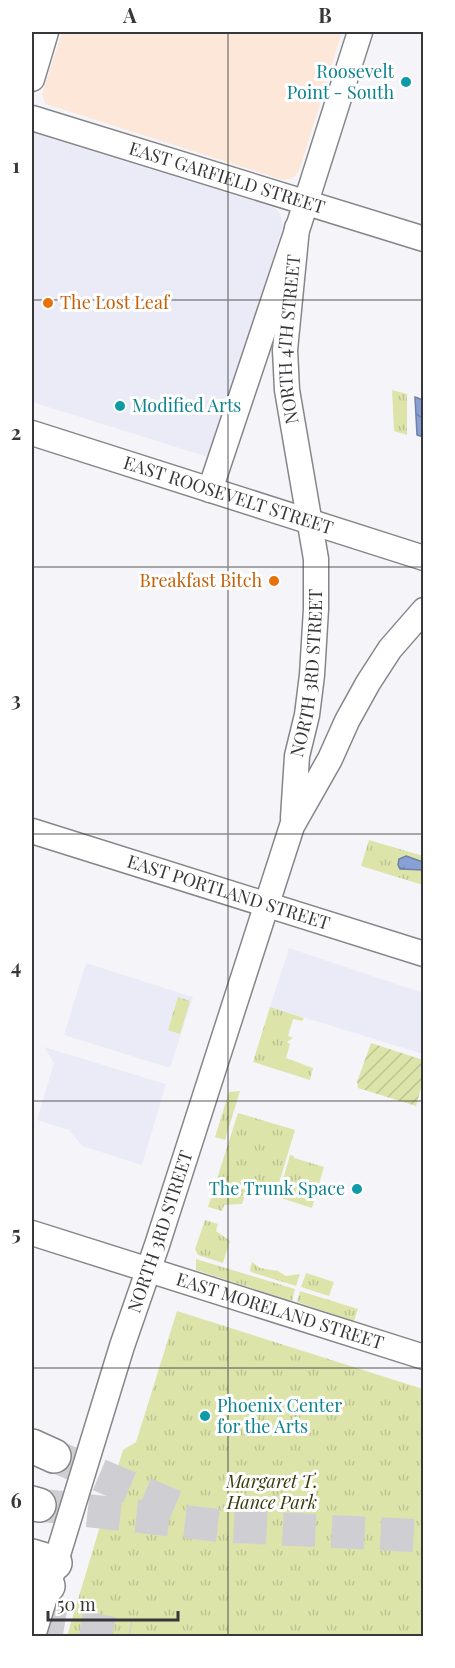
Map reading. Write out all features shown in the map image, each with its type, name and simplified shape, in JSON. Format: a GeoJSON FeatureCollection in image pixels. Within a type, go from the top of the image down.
{"type":"FeatureCollection","features":[{"type":"Feature","properties":{"kind":"street"},"geometry":{"type":"LineString","coordinates":[[32,79],[46,32]]}},
{"type":"Feature","properties":{"kind":"street","name":"NORTH 4TH STREET"},"geometry":{"type":"LineString","coordinates":[[210,490],[360,32]]}},
{"type":"Feature","properties":{"kind":"street","name":"EAST GARFIELD STREET"},"geometry":{"type":"LineString","coordinates":[[32,118],[423,239]]}},
{"type":"Feature","properties":{"kind":"street","name":"NORTH 4TH STREET"},"geometry":{"type":"LineString","coordinates":[[297,228],[285,350],[288,390],[310,522]]}},
{"type":"Feature","properties":{"kind":"street","name":"EAST ROOSEVELT STREET"},"geometry":{"type":"LineString","coordinates":[[32,433],[423,558]]}},
{"type":"Feature","properties":{"kind":"street","name":"NORTH 3RD STREET"},"geometry":{"type":"LineString","coordinates":[[292,826],[297,756],[307,715],[312,675],[316,609],[316,559],[310,522]]}},
{"type":"Feature","properties":{"kind":"street","name":"NORTH 3RD STREET"},"geometry":{"type":"LineString","coordinates":[[33,1636],[42,1572],[148,1270],[292,826],[330,759],[368,683],[390,649],[423,610]]}},
{"type":"Feature","properties":{"kind":"street","name":"EAST PORTLAND STREET"},"geometry":{"type":"LineString","coordinates":[[32,831],[423,954]]}},
{"type":"Feature","properties":{"kind":"street","name":"EAST MORELAND STREET"},"geometry":{"type":"LineString","coordinates":[[32,1233],[423,1357]]}},
{"type":"Feature","properties":{"kind":"shaded area"},"geometry":{"type":"Polygon","coordinates":[[[62,32],[342,32],[299,171],[293,178],[283,180],[46,104],[42,95],[62,32]]]}},
{"type":"Feature","properties":{"kind":"shaded area"},"geometry":{"type":"Polygon","coordinates":[[[33,133],[273,207],[280,213],[283,226],[211,458],[32,402],[33,133]]]}},
{"type":"Feature","properties":{"kind":"shaded area"},"geometry":{"type":"Polygon","coordinates":[[[289,948],[423,993],[423,1054],[270,1007],[289,948]]]}},
{"type":"Feature","properties":{"kind":"shaded area"},"geometry":{"type":"Polygon","coordinates":[[[86,963],[193,997],[170,1068],[64,1035],[86,963]]]}},
{"type":"Feature","properties":{"kind":"shaded area"},"geometry":{"type":"Polygon","coordinates":[[[44,1047],[166,1084],[142,1165],[82,1146],[69,1130],[37,1120],[54,1063],[44,1047]]]}},
{"type":"Feature","properties":{"kind":"green space"},"geometry":{"type":"Polygon","coordinates":[[[392,390],[407,394],[407,435],[394,431],[392,390]]]}},
{"type":"Feature","properties":{"kind":"green space"},"geometry":{"type":"Polygon","coordinates":[[[369,840],[423,856],[423,885],[361,866],[369,840]]]}},
{"type":"Feature","properties":{"kind":"green space"},"geometry":{"type":"Polygon","coordinates":[[[178,997],[190,1001],[180,1034],[168,1030],[178,997]]]}},
{"type":"Feature","properties":{"kind":"green space"},"geometry":{"type":"Polygon","coordinates":[[[270,1007],[304,1018],[302,1021],[293,1019],[288,1036],[293,1038],[287,1042],[290,1044],[286,1058],[313,1068],[310,1080],[253,1062],[270,1007]]]}},
{"type":"Feature","properties":{"kind":"green space"},"geometry":{"type":"Polygon","coordinates":[[[371,1043],[423,1060],[423,1081],[416,1106],[358,1088],[357,1082],[371,1043]]]}},
{"type":"Feature","properties":{"kind":"green space"},"geometry":{"type":"Polygon","coordinates":[[[240,1091],[225,1140],[215,1137],[229,1092],[240,1091]]]}},
{"type":"Feature","properties":{"kind":"green space"},"geometry":{"type":"Polygon","coordinates":[[[238,1113],[295,1130],[275,1196],[250,1189],[246,1192],[242,1204],[224,1205],[222,1211],[208,1207],[238,1113]]]}},
{"type":"Feature","properties":{"kind":"green space"},"geometry":{"type":"Polygon","coordinates":[[[290,1155],[324,1167],[312,1208],[278,1197],[290,1155]]]}},
{"type":"Feature","properties":{"kind":"green space"},"geometry":{"type":"Polygon","coordinates":[[[205,1220],[218,1224],[216,1231],[230,1241],[223,1263],[198,1255],[195,1249],[205,1220]]]}},
{"type":"Feature","properties":{"kind":"green space"},"geometry":{"type":"Polygon","coordinates":[[[196,1259],[295,1289],[292,1301],[196,1270],[196,1259]]]}},
{"type":"Feature","properties":{"kind":"green space"},"geometry":{"type":"Polygon","coordinates":[[[252,1262],[260,1268],[278,1271],[286,1276],[300,1274],[296,1286],[251,1272],[252,1262]]]}},
{"type":"Feature","properties":{"kind":"green space"},"geometry":{"type":"Polygon","coordinates":[[[306,1273],[334,1282],[329,1296],[301,1287],[306,1273]]]}},
{"type":"Feature","properties":{"kind":"green space"},"geometry":{"type":"Polygon","coordinates":[[[300,1291],[358,1309],[354,1321],[297,1302],[300,1291]]]}},
{"type":"Feature","properties":{"kind":"green space","name":"Margaret T. Hance Park"},"geometry":{"type":"Polygon","coordinates":[[[177,1311],[423,1389],[423,1636],[67,1636],[123,1450],[136,1442],[177,1311]]]}},
{"type":"Feature","properties":{"kind":"water"},"geometry":{"type":"Polygon","coordinates":[[[415,397],[423,400],[423,437],[417,435],[415,397]]]}},
{"type":"Feature","properties":{"kind":"water"},"geometry":{"type":"Polygon","coordinates":[[[406,856],[423,862],[423,870],[400,869],[399,859],[406,856]]]}},
{"type":"Feature","properties":{"kind":"tunnel"},"geometry":{"type":"LineString","coordinates":[[54,1456],[183,1510]]}},
{"type":"Feature","properties":{"kind":"tunnel"},"geometry":{"type":"LineString","coordinates":[[39,1505],[224,1526],[424,1536]]}},
{"type":"Feature","properties":{"kind":"tunnel"},"geometry":{"type":"LineString","coordinates":[[32,1620],[130,1636]]}},
{"type":"Feature","properties":{"kind":"place","name":"Roosevelt Point - South"},"geometry":{"type":"Point","coordinates":[406,82]}},
{"type":"Feature","properties":{"kind":"place","name":"The Lost Leaf"},"geometry":{"type":"Point","coordinates":[48,303]}},
{"type":"Feature","properties":{"kind":"place","name":"Modified Arts"},"geometry":{"type":"Point","coordinates":[120,406]}},
{"type":"Feature","properties":{"kind":"place","name":"Breakfast Bitch"},"geometry":{"type":"Point","coordinates":[274,581]}},
{"type":"Feature","properties":{"kind":"place","name":"The Trunk Space"},"geometry":{"type":"Point","coordinates":[357,1189]}},
{"type":"Feature","properties":{"kind":"place","name":"Phoenix Center for the Arts"},"geometry":{"type":"Point","coordinates":[205,1416]}}]}
